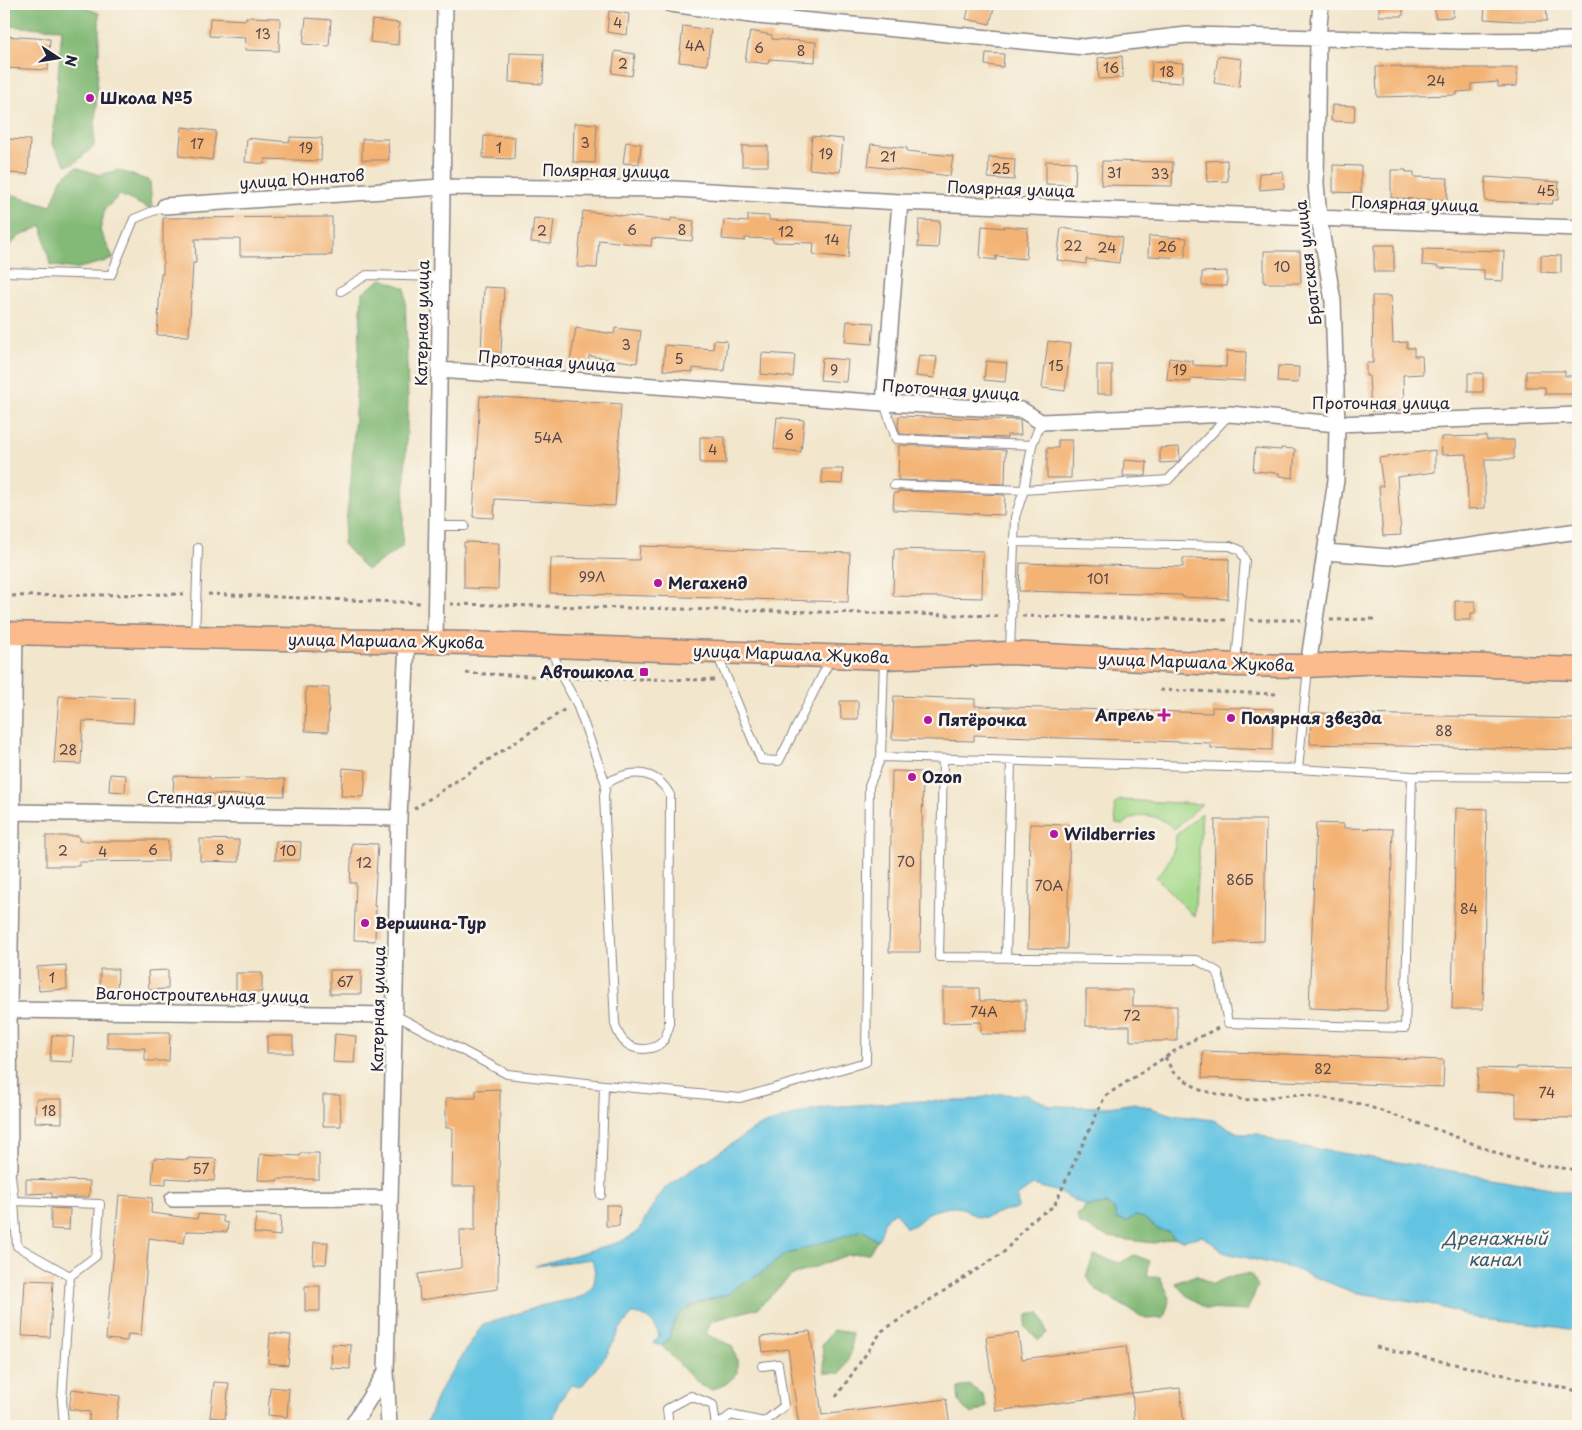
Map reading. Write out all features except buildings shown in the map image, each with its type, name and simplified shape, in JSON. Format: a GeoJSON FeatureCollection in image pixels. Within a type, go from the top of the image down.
{"type":"FeatureCollection","features":[{"type":"Feature","properties":{"kind":"main road","name":"улица Маршала Жукова"},"geometry":{"type":"LineString","coordinates":[[9,633],[435,642],[884,658],[1010,653],[1236,665],[1308,666],[1378,662],[1578,669]]}},
{"type":"Feature","properties":{"kind":"street","name":"Катерная улица"},"geometry":{"type":"LineString","coordinates":[[435,642],[445,4]]}},
{"type":"Feature","properties":{"kind":"street"},"geometry":{"type":"LineString","coordinates":[[671,4],[758,16],[1084,47],[1187,35],[1460,41],[1578,40]]}},
{"type":"Feature","properties":{"kind":"street","name":"Братская улица"},"geometry":{"type":"LineString","coordinates":[[1308,666],[1336,480],[1337,424],[1333,300],[1319,218],[1316,184],[1318,37],[1321,4]]}},
{"type":"Feature","properties":{"kind":"street","name":"Полярная улица"},"geometry":{"type":"LineString","coordinates":[[442,187],[675,189],[900,202],[1578,228]]}},
{"type":"Feature","properties":{"kind":"street","name":"улица Юннатов"},"geometry":{"type":"LineString","coordinates":[[165,206],[442,187]]}},
{"type":"Feature","properties":{"kind":"street"},"geometry":{"type":"LineString","coordinates":[[884,403],[900,202]]}},
{"type":"Feature","properties":{"kind":"street","name":"Проточная улица"},"geometry":{"type":"LineString","coordinates":[[439,370],[884,403],[1022,410],[1041,422],[1230,414],[1337,424],[1578,415]]}},
{"type":"Feature","properties":{"kind":"street"},"geometry":{"type":"LineString","coordinates":[[1325,552],[1390,557],[1578,531]]}},
{"type":"Feature","properties":{"kind":"street"},"geometry":{"type":"LineString","coordinates":[[9,633],[8,739],[12,812],[7,883],[6,1010],[10,1167]]}},
{"type":"Feature","properties":{"kind":"street","name":"Катерная улица"},"geometry":{"type":"LineString","coordinates":[[389,1426],[386,1372],[399,818],[407,642]]}},
{"type":"Feature","properties":{"kind":"street","name":"Степная улица"},"geometry":{"type":"LineString","coordinates":[[12,812],[399,818]]}},
{"type":"Feature","properties":{"kind":"street","name":"Вагоностроительная улица"},"geometry":{"type":"LineString","coordinates":[[6,1010],[395,1015]]}},
{"type":"Feature","properties":{"kind":"street"},"geometry":{"type":"LineString","coordinates":[[173,1199],[390,1198]]}},
{"type":"Feature","properties":{"kind":"street"},"geometry":{"type":"LineString","coordinates":[[352,1426],[386,1372]]}},
{"type":"Feature","properties":{"kind":"lane"},"geometry":{"type":"LineString","coordinates":[[4,272],[111,275],[134,220],[165,206]]}},
{"type":"Feature","properties":{"kind":"lane"},"geometry":{"type":"LineString","coordinates":[[341,291],[367,275],[440,278]]}},
{"type":"Feature","properties":{"kind":"lane"},"geometry":{"type":"LineString","coordinates":[[884,403],[896,439],[1032,444]]}},
{"type":"Feature","properties":{"kind":"lane"},"geometry":{"type":"LineString","coordinates":[[894,485],[1024,490],[1168,480],[1230,414]]}},
{"type":"Feature","properties":{"kind":"lane"},"geometry":{"type":"LineString","coordinates":[[1010,653],[1015,517],[1024,490],[1032,444],[1041,422]]}},
{"type":"Feature","properties":{"kind":"lane"},"geometry":{"type":"LineString","coordinates":[[436,526],[465,526]]}},
{"type":"Feature","properties":{"kind":"lane"},"geometry":{"type":"LineString","coordinates":[[1014,542],[1230,546],[1240,550],[1245,560],[1238,620],[1236,665]]}},
{"type":"Feature","properties":{"kind":"lane"},"geometry":{"type":"LineString","coordinates":[[195,636],[198,548]]}},
{"type":"Feature","properties":{"kind":"lane"},"geometry":{"type":"LineString","coordinates":[[550,646],[562,677],[576,702],[606,784],[604,796],[615,1024],[618,1033],[626,1044],[648,1050],[658,1046],[665,1040],[668,1027],[670,795],[664,785],[652,776],[638,773],[616,777],[606,784]]}},
{"type":"Feature","properties":{"kind":"lane"},"geometry":{"type":"LineString","coordinates":[[716,652],[761,760],[779,760],[832,656]]}},
{"type":"Feature","properties":{"kind":"lane"},"geometry":{"type":"LineString","coordinates":[[395,1015],[507,1074],[604,1085],[740,1098],[866,1062],[869,786],[881,757],[884,658]]}},
{"type":"Feature","properties":{"kind":"lane"},"geometry":{"type":"LineString","coordinates":[[1298,769],[1308,666]]}},
{"type":"Feature","properties":{"kind":"lane"},"geometry":{"type":"LineString","coordinates":[[881,757],[1298,769],[1412,776],[1578,778]]}},
{"type":"Feature","properties":{"kind":"lane"},"geometry":{"type":"LineString","coordinates":[[943,759],[939,957],[1197,960],[1218,972],[1228,1024],[1405,1028],[1412,776]]}},
{"type":"Feature","properties":{"kind":"lane"},"geometry":{"type":"LineString","coordinates":[[1006,958],[1011,761]]}},
{"type":"Feature","properties":{"kind":"lane"},"geometry":{"type":"LineString","coordinates":[[601,1195],[604,1085]]}},
{"type":"Feature","properties":{"kind":"lane"},"geometry":{"type":"LineString","coordinates":[[10,1167],[17,1246],[70,1276]]}},
{"type":"Feature","properties":{"kind":"lane"},"geometry":{"type":"LineString","coordinates":[[14,1201],[100,1204],[96,1256],[70,1276],[62,1400],[64,1426]]}},
{"type":"Feature","properties":{"kind":"lane"},"geometry":{"type":"LineString","coordinates":[[669,1426],[667,1409],[691,1396],[713,1405],[716,1426],[731,1415],[765,1424],[784,1406],[778,1364],[762,1366]]}},
{"type":"Feature","properties":{"kind":"path"},"geometry":{"type":"LineString","coordinates":[[4,596],[197,594],[435,603],[1012,616],[1238,620],[1374,619]]}},
{"type":"Feature","properties":{"kind":"path"},"geometry":{"type":"LineString","coordinates":[[466,673],[728,681]]}},
{"type":"Feature","properties":{"kind":"path"},"geometry":{"type":"LineString","coordinates":[[1160,690],[1278,694]]}},
{"type":"Feature","properties":{"kind":"path"},"geometry":{"type":"LineString","coordinates":[[399,818],[576,702]]}},
{"type":"Feature","properties":{"kind":"path"},"geometry":{"type":"LineString","coordinates":[[836,1397],[882,1331],[1004,1252],[1031,1221],[1054,1206],[1105,1096],[1187,1043],[1228,1024]]}},
{"type":"Feature","properties":{"kind":"path"},"geometry":{"type":"LineString","coordinates":[[1165,1057],[1173,1072],[1200,1090],[1244,1100],[1299,1094],[1361,1104],[1441,1131],[1504,1156],[1539,1165],[1578,1170]]}},
{"type":"Feature","properties":{"kind":"path"},"geometry":{"type":"LineString","coordinates":[[1376,1347],[1578,1391]]}},
{"type":"Feature","properties":{"kind":"green space"},"geometry":{"type":"Polygon","coordinates":[[[4,4],[74,4],[99,13],[94,146],[75,163],[66,165],[52,144],[62,29],[4,26],[4,4]]]}},
{"type":"Feature","properties":{"kind":"green space"},"geometry":{"type":"Polygon","coordinates":[[[76,167],[99,175],[118,170],[150,181],[152,210],[120,195],[105,209],[100,231],[114,259],[75,269],[50,265],[42,226],[20,236],[9,246],[4,246],[4,192],[51,206],[61,179],[76,167]]]}},
{"type":"Feature","properties":{"kind":"green space"},"geometry":{"type":"Polygon","coordinates":[[[382,279],[405,288],[408,402],[402,547],[367,570],[343,544],[351,481],[362,293],[382,279]]]}},
{"type":"Feature","properties":{"kind":"green space"},"geometry":{"type":"Polygon","coordinates":[[[1120,800],[1202,804],[1174,829],[1162,820],[1149,816],[1136,817],[1123,825],[1116,824],[1114,805],[1120,800]]]}},
{"type":"Feature","properties":{"kind":"green space"},"geometry":{"type":"Polygon","coordinates":[[[1202,813],[1194,917],[1156,877],[1170,858],[1176,835],[1202,813]]]}},
{"type":"Feature","properties":{"kind":"green space"},"geometry":{"type":"Polygon","coordinates":[[[1106,1204],[1114,1209],[1144,1218],[1159,1230],[1168,1232],[1175,1238],[1154,1243],[1108,1237],[1079,1223],[1077,1215],[1086,1206],[1106,1204]]]}},
{"type":"Feature","properties":{"kind":"green space"},"geometry":{"type":"Polygon","coordinates":[[[863,1230],[877,1241],[869,1253],[847,1255],[791,1276],[758,1308],[711,1321],[706,1334],[732,1346],[737,1360],[737,1374],[726,1384],[712,1390],[699,1385],[662,1346],[669,1338],[675,1319],[691,1306],[728,1294],[735,1287],[760,1274],[784,1255],[863,1230]]]}},
{"type":"Feature","properties":{"kind":"green space"},"geometry":{"type":"Polygon","coordinates":[[[1094,1255],[1120,1263],[1134,1255],[1150,1261],[1147,1277],[1160,1277],[1170,1298],[1164,1318],[1146,1319],[1096,1290],[1086,1276],[1094,1255]]]}},
{"type":"Feature","properties":{"kind":"green space"},"geometry":{"type":"Polygon","coordinates":[[[1250,1273],[1258,1286],[1247,1311],[1206,1309],[1186,1295],[1175,1283],[1196,1275],[1213,1284],[1226,1278],[1250,1273]]]}},
{"type":"Feature","properties":{"kind":"green space"},"geometry":{"type":"Polygon","coordinates":[[[1040,1312],[1047,1333],[1039,1340],[1025,1327],[1027,1315],[1040,1312]]]}},
{"type":"Feature","properties":{"kind":"green space"},"geometry":{"type":"Polygon","coordinates":[[[833,1330],[852,1333],[851,1353],[841,1373],[825,1373],[822,1345],[833,1330]]]}},
{"type":"Feature","properties":{"kind":"green space"},"geometry":{"type":"Polygon","coordinates":[[[969,1385],[982,1394],[987,1407],[972,1414],[960,1404],[958,1397],[958,1388],[969,1385]]]}},
{"type":"Feature","properties":{"kind":"water","name":"Дренажный канал"},"geometry":{"type":"Polygon","coordinates":[[[999,1094],[1027,1095],[1051,1106],[1109,1107],[1135,1103],[1173,1115],[1213,1120],[1240,1134],[1259,1134],[1280,1143],[1520,1182],[1578,1194],[1578,1331],[1558,1327],[1479,1319],[1430,1304],[1353,1292],[1291,1268],[1226,1253],[1202,1236],[1184,1240],[1175,1238],[1168,1232],[1159,1230],[1144,1218],[1135,1216],[1127,1221],[1117,1219],[1114,1209],[1106,1204],[1086,1206],[1059,1192],[1033,1185],[1017,1196],[1018,1208],[1016,1210],[1006,1210],[989,1216],[979,1217],[962,1208],[946,1208],[931,1212],[906,1228],[896,1212],[885,1221],[877,1241],[863,1230],[784,1255],[760,1274],[735,1287],[728,1294],[699,1302],[683,1311],[675,1319],[669,1338],[662,1346],[653,1343],[659,1336],[653,1323],[642,1316],[632,1314],[620,1329],[606,1356],[581,1387],[571,1385],[567,1390],[557,1409],[552,1426],[425,1426],[439,1392],[483,1324],[540,1306],[578,1298],[588,1292],[593,1285],[595,1272],[592,1259],[535,1266],[620,1242],[637,1233],[666,1187],[759,1126],[811,1110],[828,1107],[919,1101],[965,1101],[999,1094]]]}},
{"type":"Feature","properties":{"kind":"place","name":"Школа №5"},"geometry":{"type":"Point","coordinates":[90,98]}},
{"type":"Feature","properties":{"kind":"place","name":"Мегахенд"},"geometry":{"type":"Point","coordinates":[658,583]}},
{"type":"Feature","properties":{"kind":"place","name":"Автошкола"},"geometry":{"type":"Point","coordinates":[644,672]}},
{"type":"Feature","properties":{"kind":"place","name":"Апрель"},"geometry":{"type":"Point","coordinates":[1164,715]}},
{"type":"Feature","properties":{"kind":"place","name":"Полярная звезда"},"geometry":{"type":"Point","coordinates":[1231,718]}},
{"type":"Feature","properties":{"kind":"place","name":"Пятёрочка"},"geometry":{"type":"Point","coordinates":[928,720]}},
{"type":"Feature","properties":{"kind":"place","name":"Ozon"},"geometry":{"type":"Point","coordinates":[912,777]}},
{"type":"Feature","properties":{"kind":"place","name":"Wildberries"},"geometry":{"type":"Point","coordinates":[1054,834]}},
{"type":"Feature","properties":{"kind":"place","name":"Вершина-Тур"},"geometry":{"type":"Point","coordinates":[365,923]}}]}
